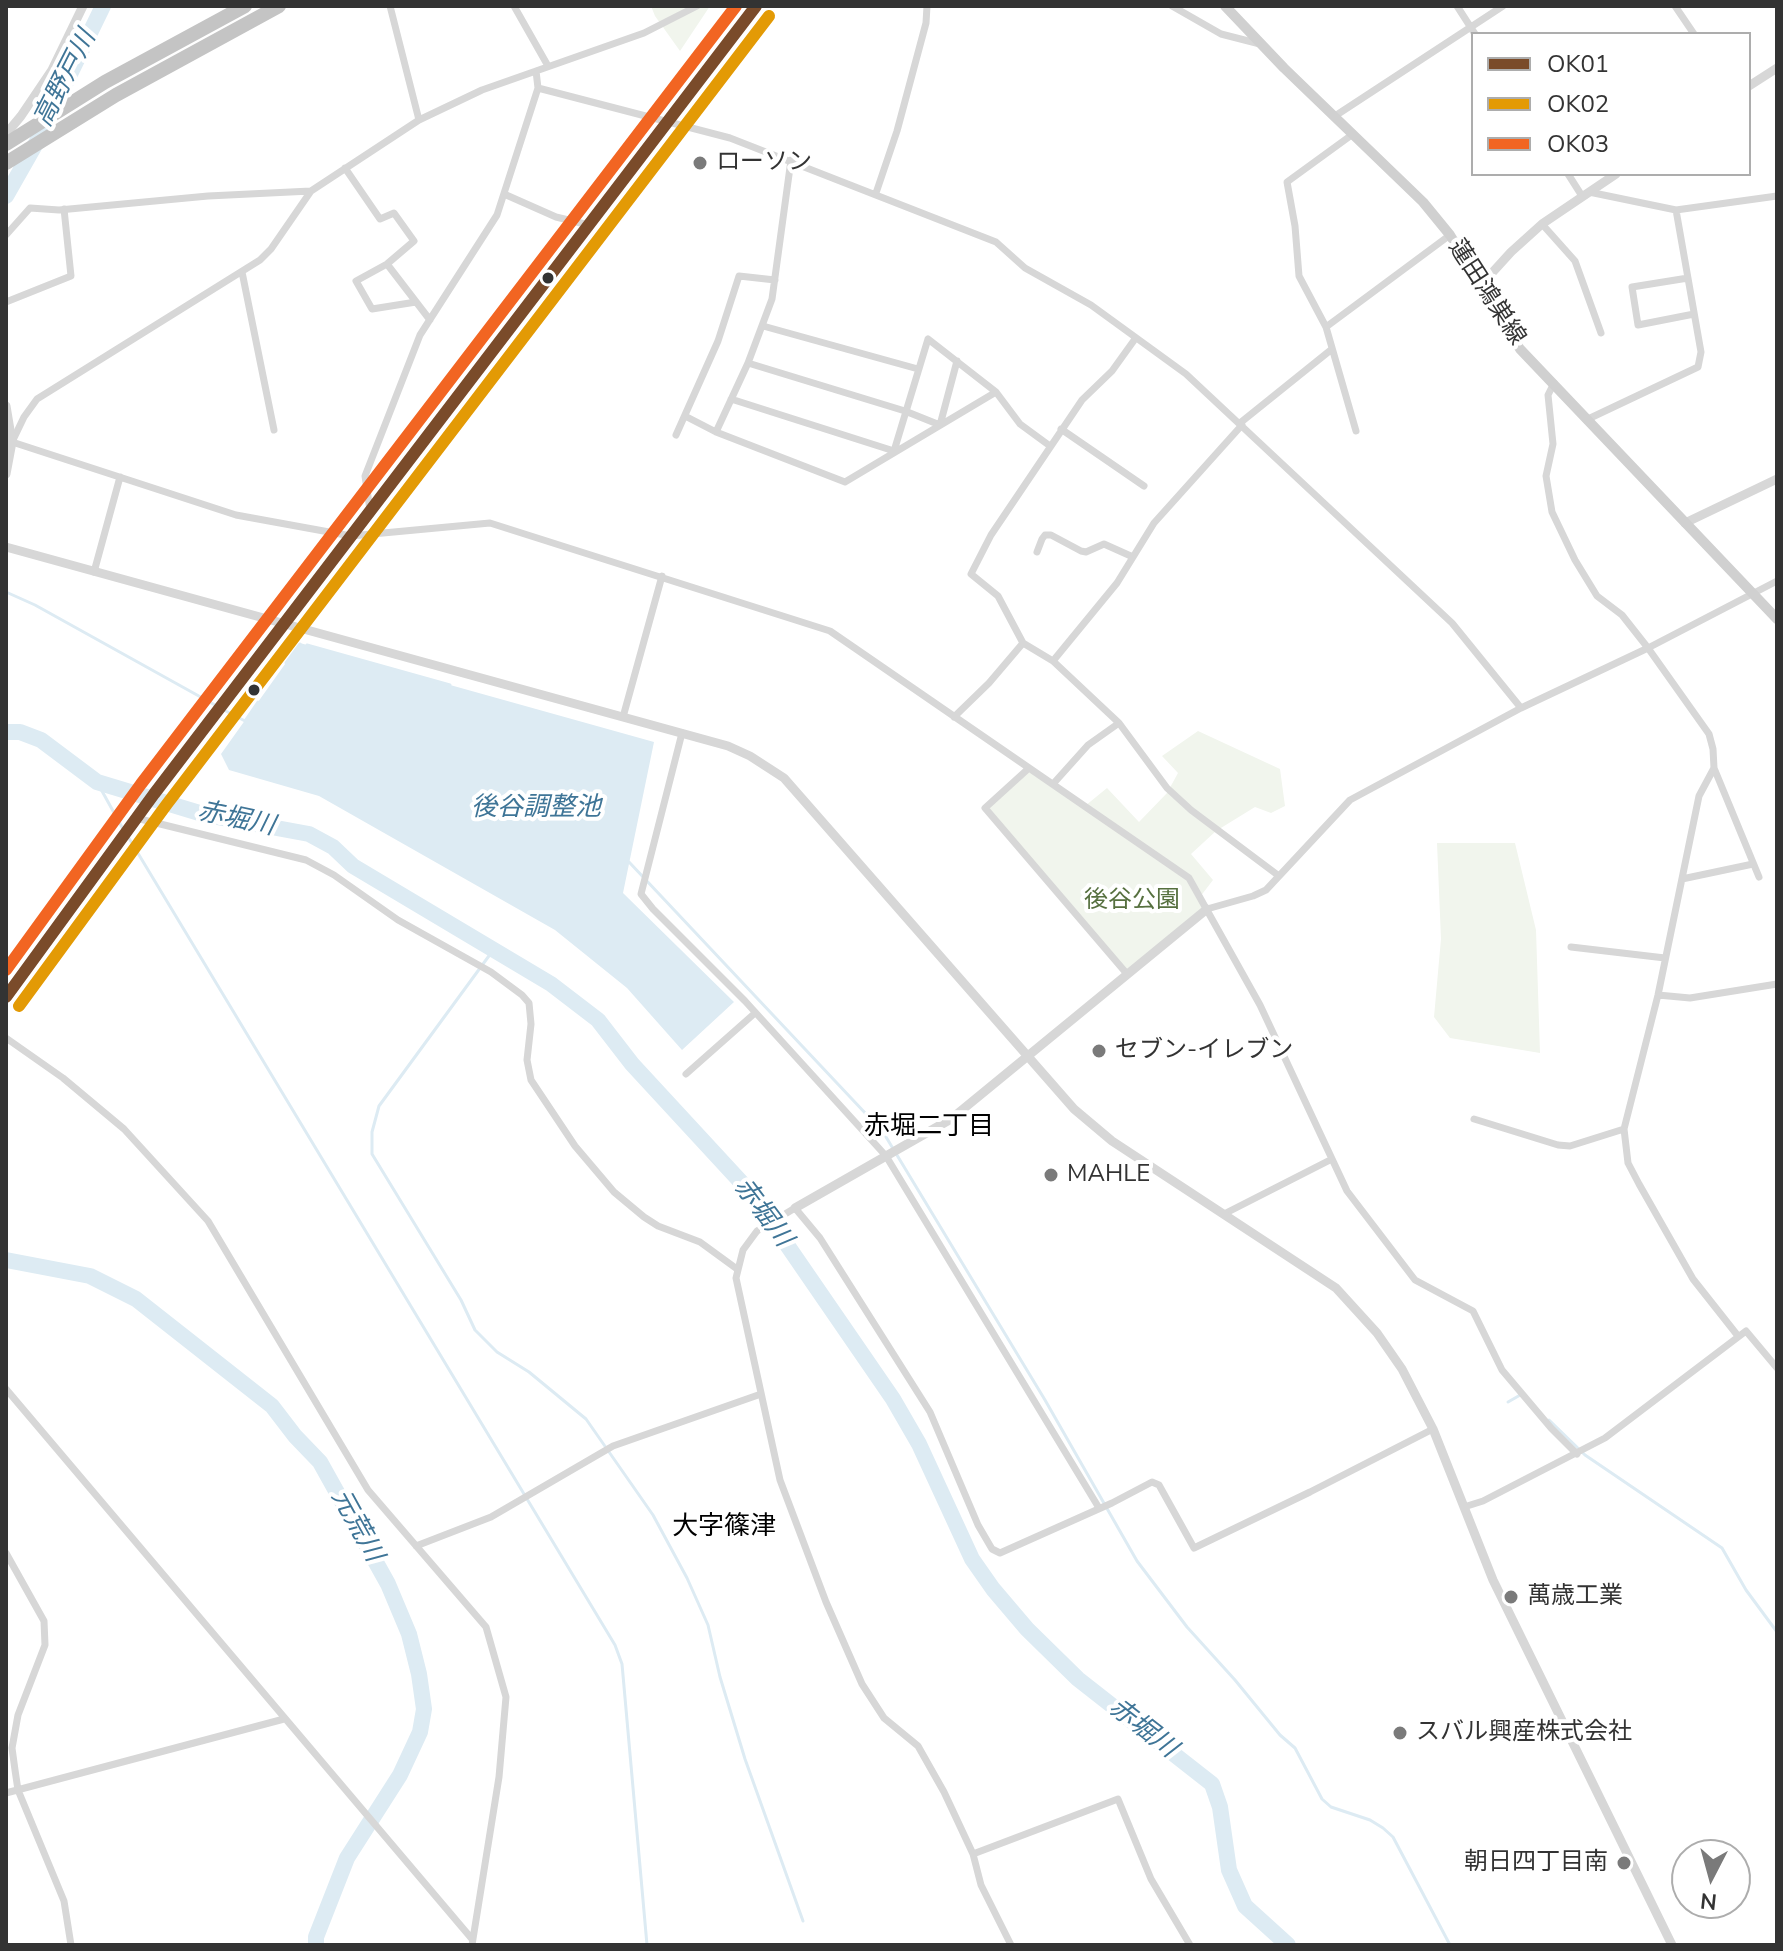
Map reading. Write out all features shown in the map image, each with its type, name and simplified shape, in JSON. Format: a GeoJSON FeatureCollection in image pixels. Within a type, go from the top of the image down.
{"type":"FeatureCollection","features":[{"type":"Feature","properties":{"kind":"highway"},"geometry":{"type":"LineString","coordinates":[[6,144],[105,82],[245,6]]}},
{"type":"Feature","properties":{"kind":"highway"},"geometry":{"type":"LineString","coordinates":[[6,163],[116,95],[279,6]]}},
{"type":"Feature","properties":{"kind":"main road"},"geometry":{"type":"LineString","coordinates":[[6,997],[138,815],[756,6]]}},
{"type":"Feature","properties":{"kind":"main road","name":"蓮田鴻巣線"},"geometry":{"type":"LineString","coordinates":[[1225,6],[1423,202],[1450,235],[1520,349],[1777,619]]}},
{"type":"Feature","properties":{"kind":"street"},"geometry":{"type":"LineString","coordinates":[[6,134],[52,70],[83,6]]}},
{"type":"Feature","properties":{"kind":"street"},"geometry":{"type":"LineString","coordinates":[[390,6],[419,120]]}},
{"type":"Feature","properties":{"kind":"street"},"geometry":{"type":"LineString","coordinates":[[514,6],[548,66]]}},
{"type":"Feature","properties":{"kind":"street"},"geometry":{"type":"LineString","coordinates":[[9,441],[37,399],[242,272],[271,249],[311,191],[419,120],[482,90],[644,33],[697,6]]}},
{"type":"Feature","properties":{"kind":"street"},"geometry":{"type":"LineString","coordinates":[[876,193],[906,100],[926,23],[927,6]]}},
{"type":"Feature","properties":{"kind":"street"},"geometry":{"type":"LineString","coordinates":[[1172,6],[1221,34],[1260,44]]}},
{"type":"Feature","properties":{"kind":"street"},"geometry":{"type":"LineString","coordinates":[[1457,6],[1473,30]]}},
{"type":"Feature","properties":{"kind":"street"},"geometry":{"type":"LineString","coordinates":[[1335,116],[1473,30],[1503,6]]}},
{"type":"Feature","properties":{"kind":"street"},"geometry":{"type":"LineString","coordinates":[[1675,6],[1693,32]]}},
{"type":"Feature","properties":{"kind":"street"},"geometry":{"type":"LineString","coordinates":[[1751,85],[1777,68]]}},
{"type":"Feature","properties":{"kind":"street"},"geometry":{"type":"LineString","coordinates":[[371,512],[365,476],[420,335],[497,215],[538,88],[536,71]]}},
{"type":"Feature","properties":{"kind":"street"},"geometry":{"type":"LineString","coordinates":[[538,88],[730,138],[996,242],[1025,268],[1091,305],[1186,374],[1452,623],[1521,708]]}},
{"type":"Feature","properties":{"kind":"street"},"geometry":{"type":"LineString","coordinates":[[1353,134],[1287,182],[1299,276],[1326,327],[1356,431]]}},
{"type":"Feature","properties":{"kind":"street"},"geometry":{"type":"LineString","coordinates":[[716,432],[748,363],[772,299],[791,160]]}},
{"type":"Feature","properties":{"kind":"street"},"geometry":{"type":"LineString","coordinates":[[345,168],[380,219],[394,213],[414,241],[387,264],[356,281],[372,309],[416,302]]}},
{"type":"Feature","properties":{"kind":"street"},"geometry":{"type":"LineString","coordinates":[[1570,176],[1586,194],[1676,210],[1777,196]]}},
{"type":"Feature","properties":{"kind":"street"},"geometry":{"type":"LineString","coordinates":[[1481,285],[1542,224],[1613,176]]}},
{"type":"Feature","properties":{"kind":"street"},"geometry":{"type":"LineString","coordinates":[[6,235],[30,208],[64,209],[208,196],[311,191]]}},
{"type":"Feature","properties":{"kind":"street"},"geometry":{"type":"LineString","coordinates":[[504,194],[556,217],[589,225]]}},
{"type":"Feature","properties":{"kind":"street"},"geometry":{"type":"LineString","coordinates":[[6,302],[71,276],[64,209]]}},
{"type":"Feature","properties":{"kind":"street"},"geometry":{"type":"LineString","coordinates":[[1586,420],[1698,367],[1701,352],[1676,210]]}},
{"type":"Feature","properties":{"kind":"street"},"geometry":{"type":"LineString","coordinates":[[1542,224],[1575,261],[1601,333]]}},
{"type":"Feature","properties":{"kind":"street"},"geometry":{"type":"LineString","coordinates":[[1326,327],[1450,235]]}},
{"type":"Feature","properties":{"kind":"street"},"geometry":{"type":"LineString","coordinates":[[387,264],[430,320]]}},
{"type":"Feature","properties":{"kind":"street"},"geometry":{"type":"LineString","coordinates":[[242,272],[274,430]]}},
{"type":"Feature","properties":{"kind":"street"},"geometry":{"type":"LineString","coordinates":[[676,435],[718,341],[739,276],[775,280]]}},
{"type":"Feature","properties":{"kind":"street"},"geometry":{"type":"LineString","coordinates":[[1688,278],[1632,287],[1638,325],[1694,314]]}},
{"type":"Feature","properties":{"kind":"street"},"geometry":{"type":"LineString","coordinates":[[763,326],[918,369]]}},
{"type":"Feature","properties":{"kind":"street"},"geometry":{"type":"LineString","coordinates":[[894,451],[928,339],[996,392],[1020,424],[1050,446]]}},
{"type":"Feature","properties":{"kind":"street"},"geometry":{"type":"LineString","coordinates":[[1135,339],[1112,371],[1082,400],[1061,429],[991,535],[971,574],[998,596],[1023,643],[1053,661],[1119,723],[1167,788],[1191,810],[1279,876]]}},
{"type":"Feature","properties":{"kind":"street"},"geometry":{"type":"LineString","coordinates":[[1053,661],[1117,583],[1154,523],[1241,424],[1332,349]]}},
{"type":"Feature","properties":{"kind":"street"},"geometry":{"type":"LineString","coordinates":[[940,425],[957,361]]}},
{"type":"Feature","properties":{"kind":"street"},"geometry":{"type":"LineString","coordinates":[[748,363],[905,411],[940,425]]}},
{"type":"Feature","properties":{"kind":"street"},"geometry":{"type":"LineString","coordinates":[[1554,383],[1548,395],[1553,444],[1546,476],[1552,512],[1597,596],[1622,615],[1709,734],[1714,768],[1759,877]]}},
{"type":"Feature","properties":{"kind":"street"},"geometry":{"type":"LineString","coordinates":[[685,416],[716,432],[845,482],[996,392]]}},
{"type":"Feature","properties":{"kind":"street"},"geometry":{"type":"LineString","coordinates":[[731,399],[894,451]]}},
{"type":"Feature","properties":{"kind":"street"},"geometry":{"type":"LineString","coordinates":[[6,406],[9,441],[6,474]]}},
{"type":"Feature","properties":{"kind":"street"},"geometry":{"type":"LineString","coordinates":[[1061,429],[1144,486]]}},
{"type":"Feature","properties":{"kind":"street"},"geometry":{"type":"LineString","coordinates":[[9,441],[236,515],[351,536],[490,523],[830,631],[1189,878],[1260,1005],[1347,1191],[1415,1280],[1473,1311],[1502,1370],[1577,1454]]}},
{"type":"Feature","properties":{"kind":"street"},"geometry":{"type":"LineString","coordinates":[[94,572],[120,477]]}},
{"type":"Feature","properties":{"kind":"street"},"geometry":{"type":"LineString","coordinates":[[1685,523],[1777,479]]}},
{"type":"Feature","properties":{"kind":"street"},"geometry":{"type":"LineString","coordinates":[[1037,552],[1045,535],[1051,535],[1081,551],[1086,552],[1104,544],[1133,557]]}},
{"type":"Feature","properties":{"kind":"street"},"geometry":{"type":"LineString","coordinates":[[6,547],[728,746],[784,778],[1026,1056],[1089,1123],[1336,1288],[1377,1333],[1402,1369],[1433,1429],[1493,1580],[1672,1945]]}},
{"type":"Feature","properties":{"kind":"street"},"geometry":{"type":"LineString","coordinates":[[623,717],[662,576]]}},
{"type":"Feature","properties":{"kind":"street"},"geometry":{"type":"LineString","coordinates":[[1011,1945],[981,1885],[973,1854],[944,1792],[918,1746],[884,1718],[862,1684],[826,1602],[780,1480],[736,1278],[743,1250],[757,1231],[951,1119],[1207,909],[1266,890],[1350,800],[1521,708],[1648,648],[1777,581]]}},
{"type":"Feature","properties":{"kind":"street"},"geometry":{"type":"LineString","coordinates":[[954,717],[989,683],[1023,643]]}},
{"type":"Feature","properties":{"kind":"street"},"geometry":{"type":"LineString","coordinates":[[1053,784],[1088,745],[1119,723]]}},
{"type":"Feature","properties":{"kind":"street"},"geometry":{"type":"LineString","coordinates":[[682,733],[641,894],[886,1156],[1099,1508]]}},
{"type":"Feature","properties":{"kind":"street"},"geometry":{"type":"LineString","coordinates":[[1029,768],[985,808],[1127,974]]}},
{"type":"Feature","properties":{"kind":"street"},"geometry":{"type":"LineString","coordinates":[[1714,768],[1699,796],[1658,995],[1624,1129],[1628,1163],[1639,1184],[1693,1279],[1738,1336]]}},
{"type":"Feature","properties":{"kind":"street"},"geometry":{"type":"LineString","coordinates":[[138,815],[306,860],[334,875],[398,920],[491,972],[522,995],[529,1003],[531,1024],[527,1060],[531,1080],[575,1146],[614,1192],[644,1217],[658,1226],[700,1242],[737,1269]]}},
{"type":"Feature","properties":{"kind":"street"},"geometry":{"type":"LineString","coordinates":[[1682,879],[1753,864]]}},
{"type":"Feature","properties":{"kind":"street"},"geometry":{"type":"LineString","coordinates":[[1571,947],[1665,958]]}},
{"type":"Feature","properties":{"kind":"street"},"geometry":{"type":"LineString","coordinates":[[1658,995],[1690,998],[1777,984]]}},
{"type":"Feature","properties":{"kind":"street"},"geometry":{"type":"LineString","coordinates":[[686,1074],[755,1013]]}},
{"type":"Feature","properties":{"kind":"street"},"geometry":{"type":"LineString","coordinates":[[6,1038],[63,1078],[124,1129],[208,1221],[368,1490],[486,1627],[506,1697],[499,1777],[474,1943]]}},
{"type":"Feature","properties":{"kind":"street"},"geometry":{"type":"LineString","coordinates":[[1474,1119],[1570,1146],[1624,1129]]}},
{"type":"Feature","properties":{"kind":"street"},"geometry":{"type":"LineString","coordinates":[[1224,1214],[1332,1159]]}},
{"type":"Feature","properties":{"kind":"street"},"geometry":{"type":"LineString","coordinates":[[795,1208],[820,1238],[930,1412],[978,1525],[992,1549],[1000,1553],[1152,1482],[1159,1485],[1194,1548],[1433,1429]]}},
{"type":"Feature","properties":{"kind":"street"},"geometry":{"type":"LineString","coordinates":[[1464,1507],[1483,1501],[1605,1438],[1746,1331],[1777,1368]]}},
{"type":"Feature","properties":{"kind":"street"},"geometry":{"type":"LineString","coordinates":[[6,1389],[474,1943]]}},
{"type":"Feature","properties":{"kind":"street"},"geometry":{"type":"LineString","coordinates":[[416,1546],[491,1517],[613,1446],[761,1394]]}},
{"type":"Feature","properties":{"kind":"street"},"geometry":{"type":"LineString","coordinates":[[6,1553],[44,1621],[45,1645],[18,1715],[12,1748],[18,1790],[64,1901],[71,1945]]}},
{"type":"Feature","properties":{"kind":"street"},"geometry":{"type":"LineString","coordinates":[[6,1793],[284,1719]]}},
{"type":"Feature","properties":{"kind":"street"},"geometry":{"type":"LineString","coordinates":[[973,1854],[1118,1799],[1151,1879],[1190,1945]]}},
{"type":"Feature","properties":{"kind":"green space"},"geometry":{"type":"Polygon","coordinates":[[[651,6],[710,6],[680,51],[651,6]]]}},
{"type":"Feature","properties":{"kind":"green space","name":"後谷公園"},"geometry":{"type":"Polygon","coordinates":[[[1198,731],[1280,769],[1285,806],[1271,813],[1255,807],[1216,831],[1191,854],[1213,880],[1200,897],[1207,909],[1127,974],[985,808],[1029,768],[1085,806],[1107,788],[1139,822],[1167,793],[1178,773],[1162,756],[1198,731]]]}},
{"type":"Feature","properties":{"kind":"green space"},"geometry":{"type":"Polygon","coordinates":[[[1437,843],[1515,843],[1536,930],[1540,1053],[1450,1038],[1434,1017],[1441,939],[1437,843]]]}},
{"type":"Feature","properties":{"kind":"water","name":"後谷調整池"},"geometry":{"type":"Polygon","coordinates":[[[300,643],[654,742],[623,893],[734,1002],[682,1050],[627,988],[555,930],[319,796],[229,770],[221,754],[300,643]]]}},
{"type":"Feature","properties":{"kind":"waterway","name":"高野戸川"},"geometry":{"type":"LineString","coordinates":[[6,196],[39,138],[103,6]]}},
{"type":"Feature","properties":{"kind":"waterway"},"geometry":{"type":"LineString","coordinates":[[6,592],[215,705]]}},
{"type":"Feature","properties":{"kind":"waterway"},"geometry":{"type":"LineString","coordinates":[[286,663],[300,644]]}},
{"type":"Feature","properties":{"kind":"waterway"},"geometry":{"type":"LineString","coordinates":[[307,645],[450,685]]}},
{"type":"Feature","properties":{"kind":"waterway"},"geometry":{"type":"LineString","coordinates":[[222,709],[245,721],[258,702]]}},
{"type":"Feature","properties":{"kind":"waterway","name":"赤堀川"},"geometry":{"type":"LineString","coordinates":[[6,732],[20,732],[41,740],[97,782],[206,815],[309,834],[333,847],[353,866],[551,984],[598,1020],[632,1064],[752,1194],[893,1399],[919,1444],[972,1559],[993,1589],[1027,1629],[1078,1679],[1212,1784],[1220,1807],[1229,1870],[1245,1906],[1288,1945]]}},
{"type":"Feature","properties":{"kind":"waterway"},"geometry":{"type":"LineString","coordinates":[[97,782],[123,829]]}},
{"type":"Feature","properties":{"kind":"waterway"},"geometry":{"type":"LineString","coordinates":[[127,835],[615,1645],[622,1664],[647,1945]]}},
{"type":"Feature","properties":{"kind":"waterway"},"geometry":{"type":"LineString","coordinates":[[629,862],[883,1132],[1045,1400],[1137,1561],[1187,1627],[1280,1735],[1295,1748],[1322,1799],[1331,1807],[1370,1820],[1393,1837],[1450,1945]]}},
{"type":"Feature","properties":{"kind":"waterway"},"geometry":{"type":"LineString","coordinates":[[494,949],[379,1106],[372,1132],[372,1154],[461,1300],[475,1330],[497,1352],[529,1372],[586,1419],[653,1515],[708,1625],[745,1759],[803,1921]]}},
{"type":"Feature","properties":{"kind":"waterway","name":"元荒川"},"geometry":{"type":"LineString","coordinates":[[6,1260],[90,1276],[136,1299],[272,1406],[320,1462],[388,1584],[409,1634],[419,1674],[424,1709],[420,1732],[400,1775],[347,1858],[316,1937],[316,1945]]}},
{"type":"Feature","properties":{"kind":"waterway"},"geometry":{"type":"LineString","coordinates":[[1508,1402],[1522,1394]]}},
{"type":"Feature","properties":{"kind":"waterway"},"geometry":{"type":"LineString","coordinates":[[1549,1420],[1585,1455],[1722,1548],[1746,1590],[1777,1632]]}},
{"type":"Feature","properties":{"kind":"transit line","name":"OK03"},"geometry":{"type":"LineString","coordinates":[[6,970],[141,784],[736,6]]}},
{"type":"Feature","properties":{"kind":"transit line","name":"OK01"},"geometry":{"type":"LineString","coordinates":[[6,997],[154,794],[756,6]]}},
{"type":"Feature","properties":{"kind":"transit line","name":"OK02"},"geometry":{"type":"LineString","coordinates":[[19,1006],[167,804],[769,16]]}},
{"type":"Feature","properties":{"kind":"place","name":"ローソン"},"geometry":{"type":"Point","coordinates":[700,163]}},
{"type":"Feature","properties":{"kind":"place","name":"セブン-イレブン"},"geometry":{"type":"Point","coordinates":[1099,1051]}},
{"type":"Feature","properties":{"kind":"place","name":"MAHLE"},"geometry":{"type":"Point","coordinates":[1051,1175]}},
{"type":"Feature","properties":{"kind":"place","name":"萬歳工業"},"geometry":{"type":"Point","coordinates":[1511,1597]}},
{"type":"Feature","properties":{"kind":"place","name":"スバル興産株式会社"},"geometry":{"type":"Point","coordinates":[1400,1733]}},
{"type":"Feature","properties":{"kind":"place","name":"朝日四丁目南"},"geometry":{"type":"Point","coordinates":[1624,1863]}},
{"type":"Feature","properties":{"kind":"district","name":"赤堀二丁目"},"geometry":{"type":"Point","coordinates":[929,1128]}},
{"type":"Feature","properties":{"kind":"district","name":"大字篠津"},"geometry":{"type":"Point","coordinates":[724,1528]}}]}
